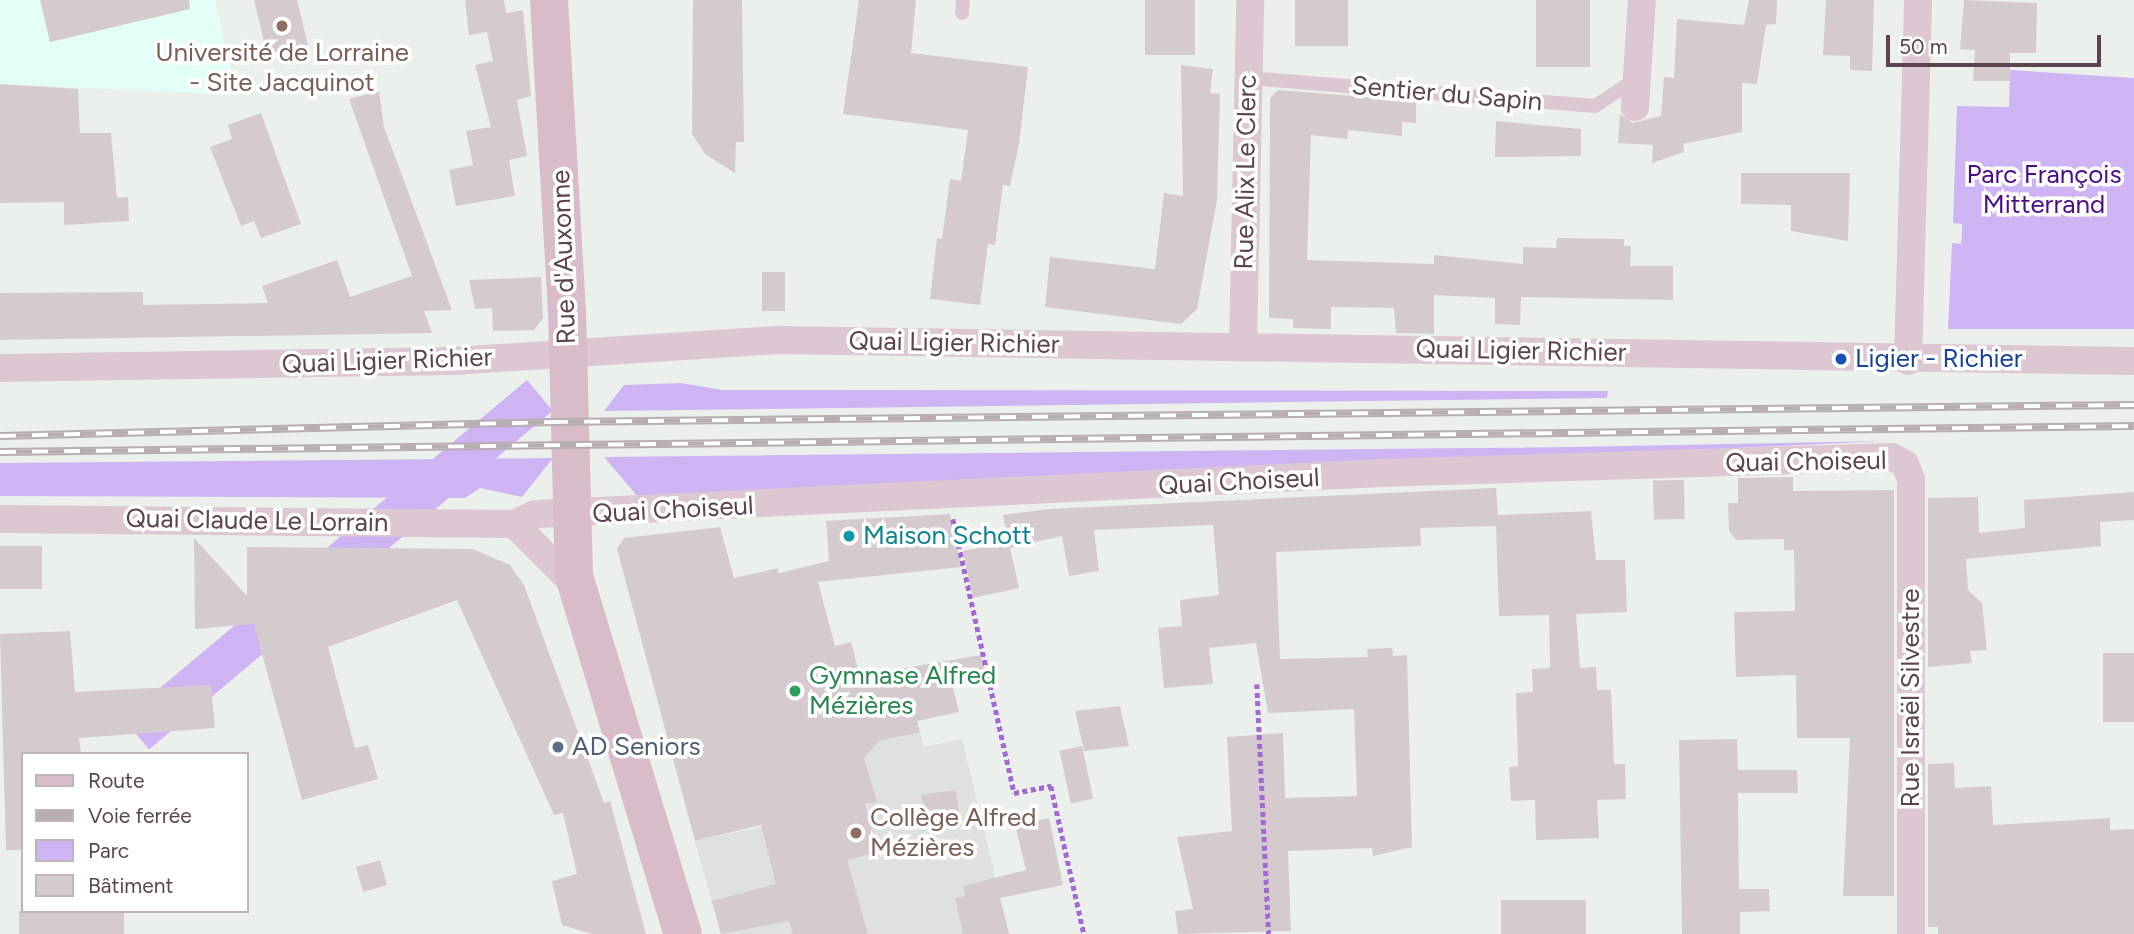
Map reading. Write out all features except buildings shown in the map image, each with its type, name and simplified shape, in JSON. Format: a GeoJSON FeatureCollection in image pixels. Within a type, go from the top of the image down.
{"type":"FeatureCollection","features":[{"type":"Feature","properties":{"kind":"main road","name":"Rue d'Auxonne"},"geometry":{"type":"LineString","coordinates":[[549,0],[568,353],[572,514],[578,588],[683,934]]}},
{"type":"Feature","properties":{"kind":"street","name":"Rue Alix Le Clerc"},"geometry":{"type":"LineString","coordinates":[[1243,345],[1250,0]]}},
{"type":"Feature","properties":{"kind":"street"},"geometry":{"type":"LineString","coordinates":[[1635,107],[1642,0]]}},
{"type":"Feature","properties":{"kind":"street"},"geometry":{"type":"LineString","coordinates":[[1908,361],[1918,0]]}},
{"type":"Feature","properties":{"kind":"street","name":"Quai Ligier Richier"},"geometry":{"type":"LineString","coordinates":[[0,368],[568,353],[781,340],[1243,345],[1908,361],[2134,361]]}},
{"type":"Feature","properties":{"kind":"street","name":"Quai Choiseul"},"geometry":{"type":"LineString","coordinates":[[572,514],[949,498],[1381,473],[1882,457],[1905,464]]}},
{"type":"Feature","properties":{"kind":"street","name":"Rue Israël Silvestre"},"geometry":{"type":"LineString","coordinates":[[1905,464],[1911,480],[1911,934]]}},
{"type":"Feature","properties":{"kind":"street","name":"Quai Claude Le Lorrain"},"geometry":{"type":"LineString","coordinates":[[0,519],[514,524],[535,514],[572,514]]}},
{"type":"Feature","properties":{"kind":"street"},"geometry":{"type":"LineString","coordinates":[[514,524],[578,588]]}},
{"type":"Feature","properties":{"kind":"lane","name":"Sentier du Sapin"},"geometry":{"type":"LineString","coordinates":[[1248,78],[1595,106],[1636,79]]}},
{"type":"Feature","properties":{"kind":"path"},"geometry":{"type":"LineString","coordinates":[[949,498],[1014,793],[1051,786],[1084,934]]}},
{"type":"Feature","properties":{"kind":"path"},"geometry":{"type":"LineString","coordinates":[[1257,684],[1269,934]]}},
{"type":"Feature","properties":{"kind":"shaded area"},"geometry":{"type":"Polygon","coordinates":[[[0,0],[215,0],[237,95],[0,84],[0,0]]]}},
{"type":"Feature","properties":{"kind":"shaded area","name":"Collège Alfred Mézières"},"geometry":{"type":"Polygon","coordinates":[[[920,732],[924,747],[962,739],[1009,934],[721,934],[695,841],[869,804],[856,752],[864,744],[920,732]]]}},
{"type":"Feature","properties":{"kind":"green space","name":"Parc François Mitterrand"},"geometry":{"type":"Polygon","coordinates":[[[2010,70],[2134,78],[2134,329],[1948,329],[1952,243],[1961,244],[1962,234],[1962,224],[1953,223],[1957,106],[2009,107],[2010,70]]]}},
{"type":"Feature","properties":{"kind":"green space"},"geometry":{"type":"Polygon","coordinates":[[[527,380],[553,411],[149,749],[123,719],[527,380]]]}},
{"type":"Feature","properties":{"kind":"green space"},"geometry":{"type":"Polygon","coordinates":[[[681,383],[723,390],[1608,391],[1607,398],[604,411],[624,385],[681,383]]]}},
{"type":"Feature","properties":{"kind":"green space"},"geometry":{"type":"Polygon","coordinates":[[[1887,441],[639,498],[604,457],[1570,447],[1887,441]]]}},
{"type":"Feature","properties":{"kind":"green space"},"geometry":{"type":"Polygon","coordinates":[[[553,458],[522,497],[480,488],[465,498],[0,496],[0,463],[553,458]]]}},
{"type":"Feature","properties":{"kind":"railway"},"geometry":{"type":"LineString","coordinates":[[0,436],[552,422],[2134,405]]}},
{"type":"Feature","properties":{"kind":"railway"},"geometry":{"type":"LineString","coordinates":[[0,452],[2134,426]]}},
{"type":"Feature","properties":{"kind":"place","name":"Université de Lorraine - Site Jacquinot"},"geometry":{"type":"Point","coordinates":[282,26]}},
{"type":"Feature","properties":{"kind":"place","name":"Ligier - Richier"},"geometry":{"type":"Point","coordinates":[1841,359]}},
{"type":"Feature","properties":{"kind":"place","name":"Maison Schott"},"geometry":{"type":"Point","coordinates":[849,536]}},
{"type":"Feature","properties":{"kind":"place","name":"Gymnase Alfred Mézières"},"geometry":{"type":"Point","coordinates":[795,691]}},
{"type":"Feature","properties":{"kind":"place","name":"AD Seniors"},"geometry":{"type":"Point","coordinates":[558,747]}},
{"type":"Feature","properties":{"kind":"place","name":"Collège Alfred Mézières"},"geometry":{"type":"Point","coordinates":[856,833]}}]}
